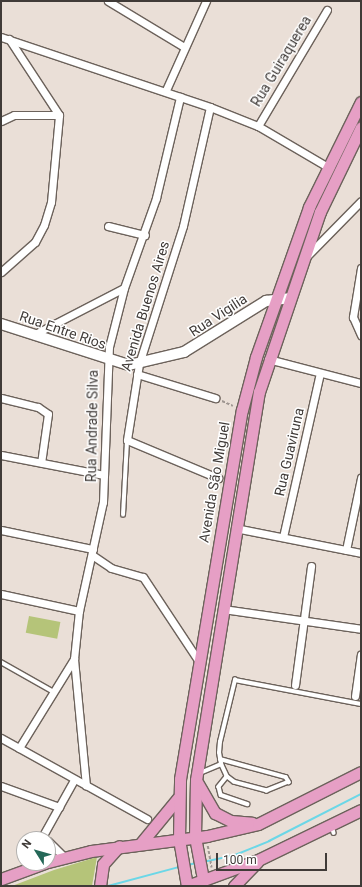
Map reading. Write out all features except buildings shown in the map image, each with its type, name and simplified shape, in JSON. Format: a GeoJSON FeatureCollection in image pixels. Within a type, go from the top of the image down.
{"type":"FeatureCollection","features":[{"type":"Feature","properties":{"kind":"main road","name":"Avenida São Miguel"},"geometry":{"type":"LineString","coordinates":[[187,886],[179,839],[178,798],[242,410],[277,298],[326,166],[361,102]]}},
{"type":"Feature","properties":{"kind":"main road","name":"Avenida São Miguel"},"geometry":{"type":"LineString","coordinates":[[203,882],[205,861],[195,837],[197,778],[236,528],[268,359],[302,261],[334,178],[361,127]]}},
{"type":"Feature","properties":{"kind":"main road"},"geometry":{"type":"LineString","coordinates":[[56,859],[63,856],[119,846],[195,837],[258,824],[361,772]]}},
{"type":"Feature","properties":{"kind":"main road"},"geometry":{"type":"LineString","coordinates":[[197,778],[208,805],[222,818],[258,824]]}},
{"type":"Feature","properties":{"kind":"main road"},"geometry":{"type":"LineString","coordinates":[[140,843],[178,798]]}},
{"type":"Feature","properties":{"kind":"main road"},"geometry":{"type":"LineString","coordinates":[[187,886],[203,882],[333,829],[361,810]]}},
{"type":"Feature","properties":{"kind":"main road"},"geometry":{"type":"LineString","coordinates":[[100,886],[103,864],[119,846]]}},
{"type":"Feature","properties":{"kind":"main road"},"geometry":{"type":"LineString","coordinates":[[234,886],[258,860]]}},
{"type":"Feature","properties":{"kind":"main road"},"geometry":{"type":"LineString","coordinates":[[1,878],[18,871]]}},
{"type":"Feature","properties":{"kind":"street"},"geometry":{"type":"LineString","coordinates":[[108,1],[184,47]]}},
{"type":"Feature","properties":{"kind":"street"},"geometry":{"type":"LineString","coordinates":[[166,90],[184,47],[206,1]]}},
{"type":"Feature","properties":{"kind":"street","name":"Rua Guiraquerea"},"geometry":{"type":"LineString","coordinates":[[258,126],[327,10]]}},
{"type":"Feature","properties":{"kind":"street"},"geometry":{"type":"LineString","coordinates":[[1,36],[166,90],[258,126],[326,166]]}},
{"type":"Feature","properties":{"kind":"street"},"geometry":{"type":"LineString","coordinates":[[1,272],[35,242],[44,225],[51,202],[59,115],[8,39]]}},
{"type":"Feature","properties":{"kind":"street","name":"Rua Andrade Silva"},"geometry":{"type":"LineString","coordinates":[[19,748],[74,659],[79,611],[94,554],[103,502],[112,362],[124,288],[145,235],[180,96]]}},
{"type":"Feature","properties":{"kind":"street","name":"Avenida Buenos Aires"},"geometry":{"type":"LineString","coordinates":[[127,440],[135,368],[183,226],[210,107]]}},
{"type":"Feature","properties":{"kind":"street"},"geometry":{"type":"LineString","coordinates":[[1,121],[14,115],[59,115]]}},
{"type":"Feature","properties":{"kind":"street"},"geometry":{"type":"LineString","coordinates":[[302,261],[361,202]]}},
{"type":"Feature","properties":{"kind":"street"},"geometry":{"type":"LineString","coordinates":[[108,226],[145,235]]}},
{"type":"Feature","properties":{"kind":"street"},"geometry":{"type":"LineString","coordinates":[[361,268],[353,317],[361,335]]}},
{"type":"Feature","properties":{"kind":"street"},"geometry":{"type":"LineString","coordinates":[[33,335],[124,288]]}},
{"type":"Feature","properties":{"kind":"street","name":"Rua Vigilia"},"geometry":{"type":"LineString","coordinates":[[112,362],[135,368],[203,344],[252,309],[277,298],[289,298]]}},
{"type":"Feature","properties":{"kind":"street","name":"Rua Entre Rios"},"geometry":{"type":"LineString","coordinates":[[1,324],[112,362]]}},
{"type":"Feature","properties":{"kind":"street"},"geometry":{"type":"LineString","coordinates":[[268,359],[361,384]]}},
{"type":"Feature","properties":{"kind":"street"},"geometry":{"type":"LineString","coordinates":[[135,368],[215,398]]}},
{"type":"Feature","properties":{"kind":"street","name":"Rua Guaviruna"},"geometry":{"type":"LineString","coordinates":[[283,537],[320,373]]}},
{"type":"Feature","properties":{"kind":"street"},"geometry":{"type":"LineString","coordinates":[[1,398],[38,407],[48,414],[41,463]]}},
{"type":"Feature","properties":{"kind":"street"},"geometry":{"type":"LineString","coordinates":[[127,440],[218,478]]}},
{"type":"Feature","properties":{"kind":"street"},"geometry":{"type":"LineString","coordinates":[[1,455],[104,475]]}},
{"type":"Feature","properties":{"kind":"street"},"geometry":{"type":"LineString","coordinates":[[346,550],[361,478]]}},
{"type":"Feature","properties":{"kind":"street"},"geometry":{"type":"LineString","coordinates":[[236,528],[361,553]]}},
{"type":"Feature","properties":{"kind":"street"},"geometry":{"type":"LineString","coordinates":[[1,530],[94,554],[108,566],[143,577],[201,665]]}},
{"type":"Feature","properties":{"kind":"street"},"geometry":{"type":"LineString","coordinates":[[295,685],[311,566]]}},
{"type":"Feature","properties":{"kind":"street"},"geometry":{"type":"LineString","coordinates":[[1,594],[79,611]]}},
{"type":"Feature","properties":{"kind":"street"},"geometry":{"type":"LineString","coordinates":[[223,609],[361,629]]}},
{"type":"Feature","properties":{"kind":"street"},"geometry":{"type":"LineString","coordinates":[[355,696],[361,654]]}},
{"type":"Feature","properties":{"kind":"street"},"geometry":{"type":"LineString","coordinates":[[74,659],[86,785]]}},
{"type":"Feature","properties":{"kind":"street"},"geometry":{"type":"LineString","coordinates":[[1,738],[74,780],[86,785],[147,819]]}},
{"type":"Feature","properties":{"kind":"street"},"geometry":{"type":"LineString","coordinates":[[45,831],[74,780]]}},
{"type":"Feature","properties":{"kind":"street"},"geometry":{"type":"LineString","coordinates":[[1,786],[59,807]]}},
{"type":"Feature","properties":{"kind":"street"},"geometry":{"type":"LineString","coordinates":[[48,825],[48,831]]}},
{"type":"Feature","properties":{"kind":"street"},"geometry":{"type":"LineString","coordinates":[[56,849],[63,856]]}},
{"type":"Feature","properties":{"kind":"lane","name":"Avenida Buenos Aires"},"geometry":{"type":"LineString","coordinates":[[123,515],[127,440]]}},
{"type":"Feature","properties":{"kind":"lane"},"geometry":{"type":"LineString","coordinates":[[1,662],[54,692]]}},
{"type":"Feature","properties":{"kind":"lane"},"geometry":{"type":"LineString","coordinates":[[197,778],[220,762],[289,780],[271,791],[234,782],[227,777],[220,762],[220,742],[235,680],[361,704]]}},
{"type":"Feature","properties":{"kind":"lane"},"geometry":{"type":"LineString","coordinates":[[227,777],[219,786],[221,795],[246,804]]}},
{"type":"Feature","properties":{"kind":"path"},"geometry":{"type":"LineString","coordinates":[[215,398],[242,410]]}},
{"type":"Feature","properties":{"kind":"path"},"geometry":{"type":"LineString","coordinates":[[205,861],[208,842]]}},
{"type":"Feature","properties":{"kind":"green space"},"geometry":{"type":"Polygon","coordinates":[[[29,616],[60,622],[57,639],[26,633],[29,616]]]}},
{"type":"Feature","properties":{"kind":"green space"},"geometry":{"type":"Polygon","coordinates":[[[97,857],[92,886],[12,886],[51,871],[56,871],[56,869],[97,857]]]}},
{"type":"Feature","properties":{"kind":"waterway"},"geometry":{"type":"LineString","coordinates":[[203,862],[235,855],[269,841],[361,794]]}},
{"type":"Feature","properties":{"kind":"waterway"},"geometry":{"type":"LineString","coordinates":[[187,865],[197,863]]}},
{"type":"Feature","properties":{"kind":"waterway"},"geometry":{"type":"LineString","coordinates":[[108,886],[179,867]]}}]}
